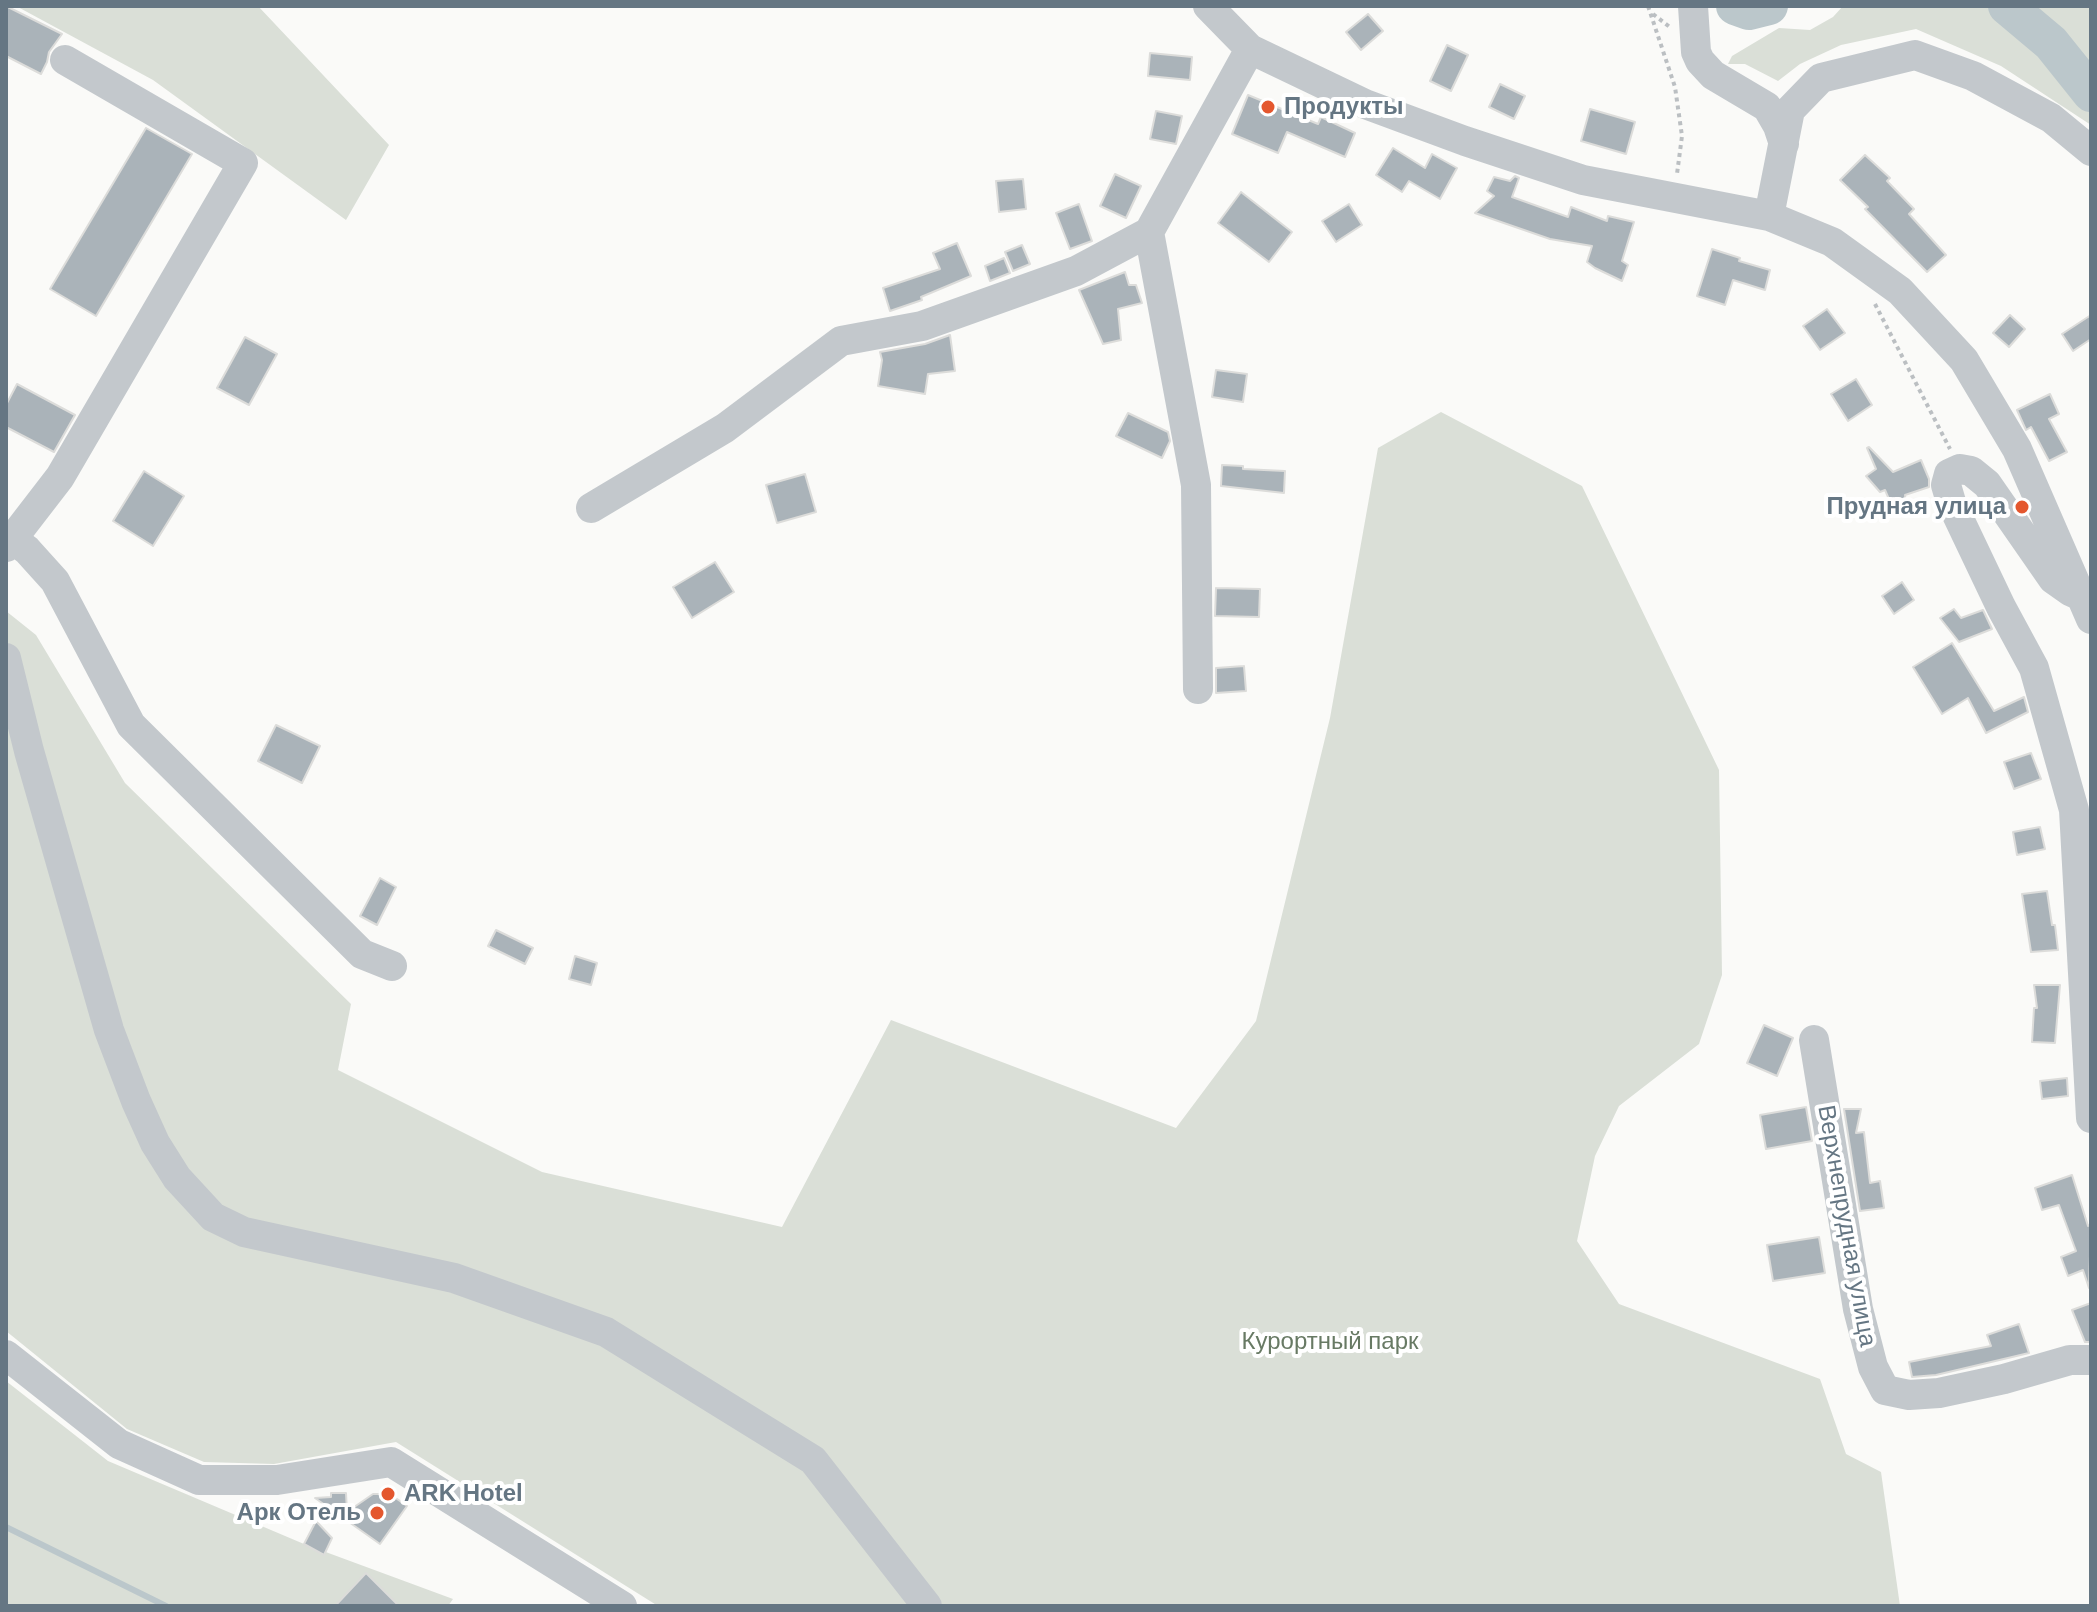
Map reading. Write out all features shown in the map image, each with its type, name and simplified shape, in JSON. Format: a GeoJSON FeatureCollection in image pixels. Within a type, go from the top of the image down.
{"type":"FeatureCollection","features":[{"type":"Feature","properties":{"kind":"street"},"geometry":{"type":"LineString","coordinates":[[1208,6],[1250,49],[1365,104],[1583,180],[1769,216],[1832,242],[1900,291],[1964,360],[2017,449],[2087,608]]}},
{"type":"Feature","properties":{"kind":"street"},"geometry":{"type":"LineString","coordinates":[[1693,6],[1696,52],[1700,61],[1713,75],[1767,107],[1784,144]]}},
{"type":"Feature","properties":{"kind":"street"},"geometry":{"type":"LineString","coordinates":[[591,508],[725,428],[841,341],[922,326],[1076,271],[1149,232],[1250,49]]}},
{"type":"Feature","properties":{"kind":"street"},"geometry":{"type":"LineString","coordinates":[[1769,216],[1790,110],[1821,78],[1915,55],[1973,76],[2051,118],[2091,151]]}},
{"type":"Feature","properties":{"kind":"street"},"geometry":{"type":"LineString","coordinates":[[65,60],[243,163],[60,477],[10,543],[27,550],[55,581],[131,725],[362,954],[392,966]]}},
{"type":"Feature","properties":{"kind":"street"},"geometry":{"type":"LineString","coordinates":[[1149,232],[1196,485],[1198,689]]}},
{"type":"Feature","properties":{"kind":"street"},"geometry":{"type":"LineString","coordinates":[[2087,608],[2053,579],[1987,484],[1971,471],[1960,469],[1949,474],[1946,485],[2001,607],[2034,668],[2074,810],[2091,1118]]}},
{"type":"Feature","properties":{"kind":"street"},"geometry":{"type":"LineString","coordinates":[[6,658],[29,751],[109,1030],[130,1087],[155,1143],[177,1178],[213,1217],[244,1232],[454,1278],[606,1332],[813,1460],[927,1606]]}},
{"type":"Feature","properties":{"kind":"street","name":"Верхнепрудная улица"},"geometry":{"type":"LineString","coordinates":[[1814,1040],[1858,1309],[1873,1367],[1885,1390],[1909,1395],[1939,1393],[2070,1360],[2091,1360]]}},
{"type":"Feature","properties":{"kind":"street"},"geometry":{"type":"LineString","coordinates":[[6,1355],[119,1444],[199,1480],[277,1480],[391,1462],[622,1606]]}},
{"type":"Feature","properties":{"kind":"path"},"geometry":{"type":"LineString","coordinates":[[1648,6],[1675,87],[1682,136],[1674,199]]}},
{"type":"Feature","properties":{"kind":"path"},"geometry":{"type":"LineString","coordinates":[[1875,303],[1960,469]]}},
{"type":"Feature","properties":{"kind":"green space"},"geometry":{"type":"Polygon","coordinates":[[[16,6],[258,6],[389,145],[346,220],[153,80],[16,6]]]}},
{"type":"Feature","properties":{"kind":"green space"},"geometry":{"type":"Polygon","coordinates":[[[1843,6],[2091,6],[2091,125],[2001,66],[1916,29],[1841,45],[1800,64],[1778,81],[1745,64],[1728,64],[1732,56],[1779,28],[1810,30],[1833,17],[1843,6]]]}},
{"type":"Feature","properties":{"kind":"green space","name":"Курортный парк"},"geometry":{"type":"Polygon","coordinates":[[[1441,412],[1582,486],[1719,770],[1722,975],[1699,1044],[1619,1106],[1595,1156],[1577,1241],[1619,1304],[1820,1379],[1846,1454],[1881,1472],[1900,1606],[658,1606],[396,1442],[274,1464],[204,1462],[127,1429],[6,1331],[6,611],[36,635],[125,783],[351,1004],[338,1070],[542,1172],[782,1227],[891,1020],[1176,1128],[1256,1021],[1330,718],[1378,448],[1441,412]]]}},
{"type":"Feature","properties":{"kind":"green space"},"geometry":{"type":"Polygon","coordinates":[[[6,1381],[108,1461],[304,1544],[453,1599],[448,1606],[6,1606],[6,1381]]]}},
{"type":"Feature","properties":{"kind":"building"},"geometry":{"type":"Polygon","coordinates":[[[6,6],[62,34],[49,52],[41,74],[6,56],[6,6]]]}},
{"type":"Feature","properties":{"kind":"building"},"geometry":{"type":"Polygon","coordinates":[[[1368,14],[1383,31],[1361,50],[1346,32],[1368,14]]]}},
{"type":"Feature","properties":{"kind":"building"},"geometry":{"type":"Polygon","coordinates":[[[1447,45],[1468,55],[1451,91],[1430,81],[1447,45]]]}},
{"type":"Feature","properties":{"kind":"building"},"geometry":{"type":"Polygon","coordinates":[[[1150,53],[1192,57],[1190,80],[1148,76],[1150,53]]]}},
{"type":"Feature","properties":{"kind":"building"},"geometry":{"type":"Polygon","coordinates":[[[1500,84],[1525,96],[1514,119],[1489,107],[1500,84]]]}},
{"type":"Feature","properties":{"kind":"building"},"geometry":{"type":"Polygon","coordinates":[[[1248,95],[1318,124],[1321,117],[1355,133],[1345,157],[1287,132],[1278,153],[1232,134],[1248,95]]]}},
{"type":"Feature","properties":{"kind":"building"},"geometry":{"type":"Polygon","coordinates":[[[1590,109],[1635,122],[1626,154],[1581,141],[1590,109]]]}},
{"type":"Feature","properties":{"kind":"building"},"geometry":{"type":"Polygon","coordinates":[[[1156,111],[1182,116],[1176,144],[1150,139],[1156,111]]]}},
{"type":"Feature","properties":{"kind":"building"},"geometry":{"type":"Polygon","coordinates":[[[146,128],[192,154],[96,316],[50,289],[146,128]]]}},
{"type":"Feature","properties":{"kind":"building"},"geometry":{"type":"Polygon","coordinates":[[[1393,148],[1425,168],[1432,154],[1457,168],[1440,199],[1409,181],[1402,192],[1376,175],[1393,148]]]}},
{"type":"Feature","properties":{"kind":"building"},"geometry":{"type":"Polygon","coordinates":[[[1865,155],[1890,178],[1887,181],[1914,209],[1909,214],[1946,255],[1927,272],[1840,180],[1865,155]]]}},
{"type":"Feature","properties":{"kind":"building"},"geometry":{"type":"Polygon","coordinates":[[[1115,174],[1141,186],[1126,218],[1100,206],[1115,174]]]}},
{"type":"Feature","properties":{"kind":"building"},"geometry":{"type":"Polygon","coordinates":[[[1515,176],[1519,178],[1512,197],[1568,217],[1571,207],[1607,221],[1608,216],[1634,222],[1622,261],[1628,265],[1622,281],[1587,262],[1592,246],[1550,239],[1475,213],[1494,196],[1487,191],[1494,177],[1510,181],[1515,176]]]}},
{"type":"Feature","properties":{"kind":"building"},"geometry":{"type":"Polygon","coordinates":[[[1023,179],[1026,209],[999,212],[996,181],[1023,179]]]}},
{"type":"Feature","properties":{"kind":"building"},"geometry":{"type":"Polygon","coordinates":[[[1241,192],[1292,232],[1269,262],[1218,223],[1241,192]]]}},
{"type":"Feature","properties":{"kind":"building"},"geometry":{"type":"Polygon","coordinates":[[[1079,204],[1092,241],[1070,249],[1056,213],[1079,204]]]}},
{"type":"Feature","properties":{"kind":"building"},"geometry":{"type":"Polygon","coordinates":[[[1349,204],[1362,225],[1336,242],[1322,221],[1349,204]]]}},
{"type":"Feature","properties":{"kind":"building"},"geometry":{"type":"Polygon","coordinates":[[[957,243],[971,276],[921,297],[922,300],[890,311],[883,288],[940,269],[933,253],[957,243]]]}},
{"type":"Feature","properties":{"kind":"building"},"geometry":{"type":"Polygon","coordinates":[[[1022,245],[1030,264],[1013,271],[1005,252],[1022,245]]]}},
{"type":"Feature","properties":{"kind":"building"},"geometry":{"type":"Polygon","coordinates":[[[1712,249],[1770,270],[1765,290],[1733,280],[1725,305],[1697,296],[1712,249]]]}},
{"type":"Feature","properties":{"kind":"building"},"geometry":{"type":"Polygon","coordinates":[[[1004,258],[1010,273],[990,281],[985,266],[1004,258]]]}},
{"type":"Feature","properties":{"kind":"building"},"geometry":{"type":"Polygon","coordinates":[[[1125,272],[1129,285],[1136,285],[1142,303],[1118,309],[1121,340],[1103,344],[1079,290],[1125,272]]]}},
{"type":"Feature","properties":{"kind":"building"},"geometry":{"type":"Polygon","coordinates":[[[1827,309],[1845,333],[1820,350],[1803,326],[1827,309]]]}},
{"type":"Feature","properties":{"kind":"building"},"geometry":{"type":"Polygon","coordinates":[[[2010,315],[2025,329],[2009,347],[1993,333],[2010,315]]]}},
{"type":"Feature","properties":{"kind":"building"},"geometry":{"type":"Polygon","coordinates":[[[2091,315],[2091,339],[2073,351],[2062,334],[2091,315]]]}},
{"type":"Feature","properties":{"kind":"building"},"geometry":{"type":"Polygon","coordinates":[[[950,335],[955,371],[928,374],[925,394],[878,386],[882,360],[880,352],[925,344],[950,335]]]}},
{"type":"Feature","properties":{"kind":"building"},"geometry":{"type":"Polygon","coordinates":[[[245,337],[277,354],[249,405],[217,388],[245,337]]]}},
{"type":"Feature","properties":{"kind":"building"},"geometry":{"type":"Polygon","coordinates":[[[1216,370],[1247,374],[1243,402],[1212,397],[1216,370]]]}},
{"type":"Feature","properties":{"kind":"building"},"geometry":{"type":"Polygon","coordinates":[[[1856,379],[1872,405],[1848,421],[1831,394],[1856,379]]]}},
{"type":"Feature","properties":{"kind":"building"},"geometry":{"type":"Polygon","coordinates":[[[17,384],[75,415],[54,452],[6,427],[6,405],[17,384]]]}},
{"type":"Feature","properties":{"kind":"building"},"geometry":{"type":"Polygon","coordinates":[[[2050,394],[2059,414],[2049,419],[2067,452],[2049,461],[2031,427],[2026,430],[2017,410],[2050,394]]]}},
{"type":"Feature","properties":{"kind":"building"},"geometry":{"type":"Polygon","coordinates":[[[1128,413],[1168,432],[1170,441],[1162,458],[1116,436],[1128,413]]]}},
{"type":"Feature","properties":{"kind":"building"},"geometry":{"type":"Polygon","coordinates":[[[1869,447],[1893,472],[1921,460],[1929,487],[1905,495],[1906,503],[1892,506],[1885,490],[1880,492],[1866,476],[1876,469],[1869,447]]]}},
{"type":"Feature","properties":{"kind":"building"},"geometry":{"type":"Polygon","coordinates":[[[1222,465],[1285,471],[1284,493],[1221,486],[1222,465]]]}},
{"type":"Feature","properties":{"kind":"building"},"geometry":{"type":"Polygon","coordinates":[[[144,471],[184,496],[153,546],[113,521],[144,471]]]}},
{"type":"Feature","properties":{"kind":"building"},"geometry":{"type":"Polygon","coordinates":[[[805,474],[816,512],[777,523],[766,485],[805,474]]]}},
{"type":"Feature","properties":{"kind":"building"},"geometry":{"type":"Polygon","coordinates":[[[715,562],[734,592],[692,618],[673,587],[715,562]]]}},
{"type":"Feature","properties":{"kind":"building"},"geometry":{"type":"Polygon","coordinates":[[[1902,582],[1914,600],[1894,614],[1882,596],[1902,582]]]}},
{"type":"Feature","properties":{"kind":"building"},"geometry":{"type":"Polygon","coordinates":[[[1216,588],[1260,589],[1259,617],[1215,616],[1216,588]]]}},
{"type":"Feature","properties":{"kind":"building"},"geometry":{"type":"Polygon","coordinates":[[[1954,609],[1961,618],[1983,610],[1992,629],[1959,642],[1940,618],[1954,609]]]}},
{"type":"Feature","properties":{"kind":"building"},"geometry":{"type":"Polygon","coordinates":[[[1952,643],[1994,711],[2024,697],[2028,712],[1986,733],[1968,698],[1942,714],[1913,667],[1952,643]]]}},
{"type":"Feature","properties":{"kind":"building"},"geometry":{"type":"Polygon","coordinates":[[[1244,666],[1246,691],[1216,693],[1216,668],[1244,666]]]}},
{"type":"Feature","properties":{"kind":"building"},"geometry":{"type":"Polygon","coordinates":[[[276,725],[320,746],[302,783],[258,761],[276,725]]]}},
{"type":"Feature","properties":{"kind":"building"},"geometry":{"type":"Polygon","coordinates":[[[2031,753],[2041,779],[2014,789],[2004,762],[2031,753]]]}},
{"type":"Feature","properties":{"kind":"building"},"geometry":{"type":"Polygon","coordinates":[[[2040,827],[2045,849],[2017,855],[2013,832],[2040,827]]]}},
{"type":"Feature","properties":{"kind":"building"},"geometry":{"type":"Polygon","coordinates":[[[380,878],[396,887],[377,925],[360,916],[380,878]]]}},
{"type":"Feature","properties":{"kind":"building"},"geometry":{"type":"Polygon","coordinates":[[[2047,891],[2058,950],[2031,952],[2022,894],[2047,891]]]}},
{"type":"Feature","properties":{"kind":"building"},"geometry":{"type":"Polygon","coordinates":[[[496,930],[533,948],[525,964],[488,946],[496,930]]]}},
{"type":"Feature","properties":{"kind":"building"},"geometry":{"type":"Polygon","coordinates":[[[575,956],[597,963],[591,985],[569,979],[575,956]]]}},
{"type":"Feature","properties":{"kind":"building"},"geometry":{"type":"Polygon","coordinates":[[[2034,985],[2060,985],[2055,1043],[2032,1042],[2034,1008],[2037,1008],[2034,985]]]}},
{"type":"Feature","properties":{"kind":"building"},"geometry":{"type":"Polygon","coordinates":[[[1764,1025],[1793,1038],[1777,1076],[1747,1063],[1764,1025]]]}},
{"type":"Feature","properties":{"kind":"building"},"geometry":{"type":"Polygon","coordinates":[[[2067,1078],[2068,1096],[2042,1099],[2040,1081],[2067,1078]]]}},
{"type":"Feature","properties":{"kind":"building"},"geometry":{"type":"Polygon","coordinates":[[[1806,1107],[1812,1141],[1766,1149],[1760,1115],[1806,1107]]]}},
{"type":"Feature","properties":{"kind":"building"},"geometry":{"type":"Polygon","coordinates":[[[1844,1109],[1861,1109],[1856,1133],[1864,1132],[1870,1183],[1880,1181],[1884,1208],[1860,1211],[1844,1109]]]}},
{"type":"Feature","properties":{"kind":"building"},"geometry":{"type":"Polygon","coordinates":[[[2072,1175],[2088,1226],[2091,1224],[2089,1288],[2083,1270],[2068,1276],[2061,1257],[2076,1251],[2059,1205],[2042,1210],[2035,1188],[2072,1175]]]}},
{"type":"Feature","properties":{"kind":"building"},"geometry":{"type":"Polygon","coordinates":[[[1819,1237],[1825,1273],[1773,1281],[1767,1245],[1819,1237]]]}},
{"type":"Feature","properties":{"kind":"building"},"geometry":{"type":"Polygon","coordinates":[[[2091,1303],[2091,1342],[2085,1342],[2072,1310],[2091,1303]]]}},
{"type":"Feature","properties":{"kind":"building"},"geometry":{"type":"Polygon","coordinates":[[[2019,1324],[2029,1353],[1936,1375],[1912,1377],[1909,1362],[1991,1346],[1987,1335],[2019,1324]]]}},
{"type":"Feature","properties":{"kind":"building","name":"Арк Отель"},"geometry":{"type":"Polygon","coordinates":[[[331,1493],[346,1493],[347,1512],[373,1494],[390,1494],[407,1506],[380,1544],[315,1498],[331,1497],[331,1493]]]}},
{"type":"Feature","properties":{"kind":"building"},"geometry":{"type":"Polygon","coordinates":[[[316,1521],[332,1538],[324,1555],[304,1544],[316,1521]]]}},
{"type":"Feature","properties":{"kind":"building"},"geometry":{"type":"Polygon","coordinates":[[[366,1573],[399,1606],[335,1606],[366,1573]]]}},
{"type":"Feature","properties":{"kind":"waterway"},"geometry":{"type":"LineString","coordinates":[[1735,6],[1749,11],[1769,6]]}},
{"type":"Feature","properties":{"kind":"waterway"},"geometry":{"type":"LineString","coordinates":[[2007,6],[2051,43],[2091,93]]}},
{"type":"Feature","properties":{"kind":"waterway"},"geometry":{"type":"LineString","coordinates":[[6,1527],[166,1606]]}},
{"type":"Feature","properties":{"kind":"place","name":"Продукты"},"geometry":{"type":"Point","coordinates":[1268,107]}},
{"type":"Feature","properties":{"kind":"place","name":"Прудная улица"},"geometry":{"type":"Point","coordinates":[2022,507]}},
{"type":"Feature","properties":{"kind":"place","name":"ARK Hotel"},"geometry":{"type":"Point","coordinates":[388,1494]}},
{"type":"Feature","properties":{"kind":"place","name":"Арк Отель"},"geometry":{"type":"Point","coordinates":[377,1513]}}]}
